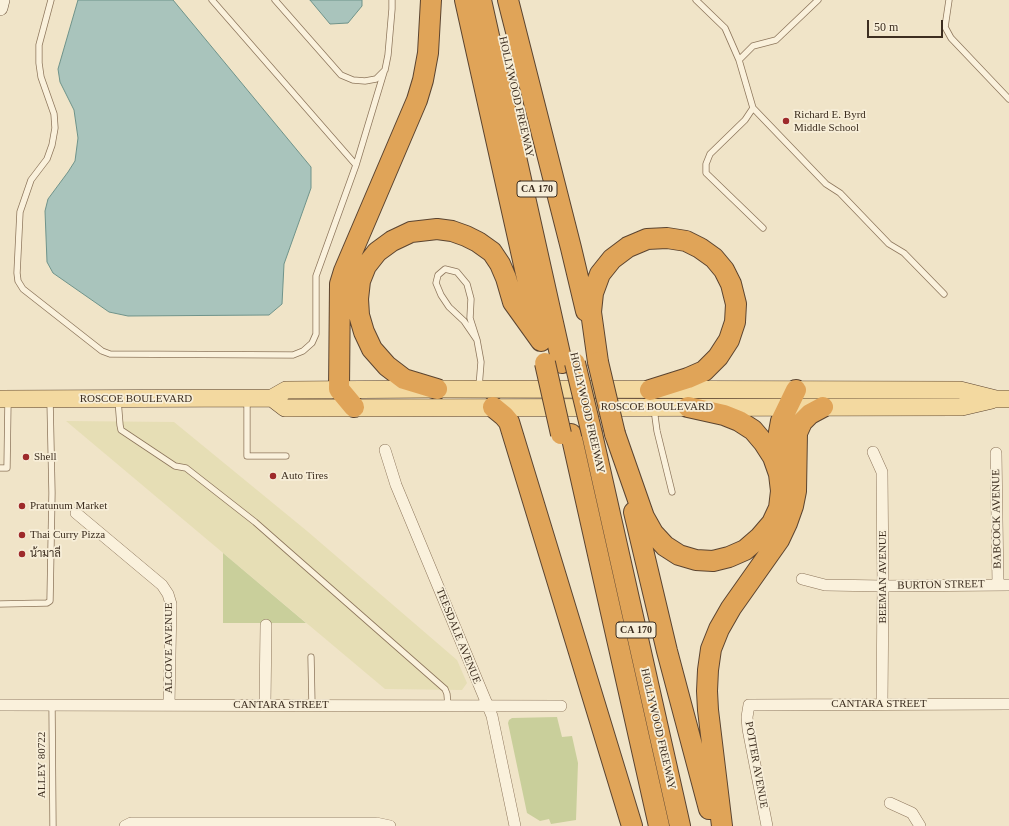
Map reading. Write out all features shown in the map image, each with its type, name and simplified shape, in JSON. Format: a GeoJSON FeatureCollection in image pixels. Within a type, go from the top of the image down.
{"type":"FeatureCollection","features":[{"type":"Feature","properties":{"kind":"highway"},"geometry":{"type":"LineString","coordinates":[[354,407],[339,389],[340,284],[344,271],[417,100],[423,80],[428,53],[431,0]]}},
{"type":"Feature","properties":{"kind":"highway","name":"HOLLYWOOD FREEWAY"},"geometry":{"type":"LineString","coordinates":[[465,0],[541,341],[559,363],[575,434],[680,826]]}},
{"type":"Feature","properties":{"kind":"highway"},"geometry":{"type":"LineString","coordinates":[[473,0],[559,363]]}},
{"type":"Feature","properties":{"kind":"highway"},"geometry":{"type":"LineString","coordinates":[[481,0],[559,363]]}},
{"type":"Feature","properties":{"kind":"highway","name":"HOLLYWOOD FREEWAY"},"geometry":{"type":"LineString","coordinates":[[494,0],[559,363],[575,434],[650,826]]}},
{"type":"Feature","properties":{"kind":"highway"},"geometry":{"type":"LineString","coordinates":[[508,0],[571,248],[667,651],[713,826]]}},
{"type":"Feature","properties":{"kind":"highway"},"geometry":{"type":"LineString","coordinates":[[437,389],[404,379],[387,366],[372,349],[364,332],[359,315],[358,304],[360,281],[366,266],[377,252],[392,241],[411,232],[437,229],[452,231],[478,242],[492,252],[500,264],[514,302],[541,341]]}},
{"type":"Feature","properties":{"kind":"highway"},"geometry":{"type":"LineString","coordinates":[[598,362],[591,312],[593,293],[600,274],[612,259],[628,246],[647,239],[668,238],[686,241],[700,248],[714,258],[724,270],[731,284],[736,304],[735,322],[729,340],[718,357],[704,371],[652,398]]}},
{"type":"Feature","properties":{"kind":"highway"},"geometry":{"type":"LineString","coordinates":[[615,434],[644,517],[653,533],[665,546],[679,555],[696,560],[713,561],[729,557],[744,550],[760,538],[772,523],[779,508],[784,474],[779,447],[779,432],[781,421],[792,398]]}},
{"type":"Feature","properties":{"kind":"highway"},"geometry":{"type":"LineString","coordinates":[[493,407],[509,422],[632,826]]}},
{"type":"Feature","properties":{"kind":"highway"},"geometry":{"type":"LineString","coordinates":[[688,407],[724,415],[739,421],[753,430],[764,442],[773,457],[781,491]]}},
{"type":"Feature","properties":{"kind":"highway"},"geometry":{"type":"LineString","coordinates":[[722,826],[710,738],[706,691],[711,649],[719,629],[731,608],[779,540],[787,523],[796,491],[797,433],[802,422],[810,414],[823,407]]}},
{"type":"Feature","properties":{"kind":"highway"},"geometry":{"type":"LineString","coordinates":[[575,434],[659,826]]}},
{"type":"Feature","properties":{"kind":"highway"},"geometry":{"type":"LineString","coordinates":[[575,434],[667,826]]}},
{"type":"Feature","properties":{"kind":"main road"},"geometry":{"type":"LineString","coordinates":[[0,8],[2,0]]}},
{"type":"Feature","properties":{"kind":"main road","name":"ROSCOE BOULEVARD"},"geometry":{"type":"LineString","coordinates":[[4,399],[272,398],[286,390],[479,389],[652,398],[792,398],[823,407],[962,407],[1002,399]]}},
{"type":"Feature","properties":{"kind":"main road","name":"ROSCOE BOULEVARD"},"geometry":{"type":"LineString","coordinates":[[272,398],[285,408],[493,407],[652,398],[688,407],[792,398],[960,390],[1002,399]]}},
{"type":"Feature","properties":{"kind":"street","name":"TEESDALE AVENUE"},"geometry":{"type":"LineString","coordinates":[[385,450],[396,485],[492,716],[515,826]]}},
{"type":"Feature","properties":{"kind":"street","name":"BEEMAN AVENUE"},"geometry":{"type":"LineString","coordinates":[[873,452],[882,472],[882,704]]}},
{"type":"Feature","properties":{"kind":"street","name":"BABCOCK AVENUE"},"geometry":{"type":"LineString","coordinates":[[996,452],[1003,584]]}},
{"type":"Feature","properties":{"kind":"street","name":"ALCOVE AVENUE"},"geometry":{"type":"LineString","coordinates":[[76,513],[162,584],[168,594],[171,604],[169,705]]}},
{"type":"Feature","properties":{"kind":"street","name":"BURTON STREET"},"geometry":{"type":"LineString","coordinates":[[802,579],[825,584],[883,586],[1003,584]]}},
{"type":"Feature","properties":{"kind":"street"},"geometry":{"type":"LineString","coordinates":[[265,705],[266,625]]}},
{"type":"Feature","properties":{"kind":"street","name":"CANTARA STREET"},"geometry":{"type":"LineString","coordinates":[[749,705],[1009,704]]}},
{"type":"Feature","properties":{"kind":"street","name":"CANTARA STREET"},"geometry":{"type":"LineString","coordinates":[[0,705],[561,706]]}},
{"type":"Feature","properties":{"kind":"street","name":"POTTER AVENUE"},"geometry":{"type":"LineString","coordinates":[[749,705],[747,717],[748,729],[767,826]]}},
{"type":"Feature","properties":{"kind":"street"},"geometry":{"type":"LineString","coordinates":[[890,803],[912,813],[920,826]]}},
{"type":"Feature","properties":{"kind":"street"},"geometry":{"type":"LineString","coordinates":[[125,826],[131,823],[376,822],[390,826]]}},
{"type":"Feature","properties":{"kind":"lane"},"geometry":{"type":"LineString","coordinates":[[51,0],[39,46],[39,63],[41,78],[54,114],[55,128],[52,145],[47,159],[31,180],[20,212],[18,281],[23,289],[102,351],[110,354],[285,355],[293,355],[303,352],[312,343],[316,334],[316,276],[356,165],[385,70],[388,55],[392,0]]}},
{"type":"Feature","properties":{"kind":"lane"},"geometry":{"type":"LineString","coordinates":[[212,0],[356,165]]}},
{"type":"Feature","properties":{"kind":"lane"},"geometry":{"type":"LineString","coordinates":[[275,0],[341,75],[353,80],[365,81],[376,79],[385,70]]}},
{"type":"Feature","properties":{"kind":"lane"},"geometry":{"type":"LineString","coordinates":[[696,0],[725,28],[739,60],[753,108],[826,184],[840,193],[889,244],[904,253],[944,294]]}},
{"type":"Feature","properties":{"kind":"lane"},"geometry":{"type":"LineString","coordinates":[[739,60],[753,46],[776,40],[818,0]]}},
{"type":"Feature","properties":{"kind":"lane"},"geometry":{"type":"LineString","coordinates":[[948,0],[945,27],[951,38],[1009,99]]}},
{"type":"Feature","properties":{"kind":"lane"},"geometry":{"type":"LineString","coordinates":[[753,108],[745,120],[710,154],[706,164],[706,173],[763,228]]}},
{"type":"Feature","properties":{"kind":"lane"},"geometry":{"type":"LineString","coordinates":[[477,340],[464,321],[449,308],[441,295],[436,283],[438,275],[445,269],[457,272],[466,284],[471,299],[470,318],[477,340],[481,362],[479,389]]}},
{"type":"Feature","properties":{"kind":"lane"},"geometry":{"type":"LineString","coordinates":[[247,398],[247,456],[286,456]]}},
{"type":"Feature","properties":{"kind":"lane"},"geometry":{"type":"LineString","coordinates":[[652,398],[657,430],[672,492]]}},
{"type":"Feature","properties":{"kind":"lane"},"geometry":{"type":"LineString","coordinates":[[0,468],[7,468],[8,438],[4,399]]}},
{"type":"Feature","properties":{"kind":"lane"},"geometry":{"type":"LineString","coordinates":[[0,604],[47,603],[50,601],[52,493],[50,399]]}},
{"type":"Feature","properties":{"kind":"lane"},"geometry":{"type":"LineString","coordinates":[[118,399],[121,430],[175,466],[186,468],[255,522],[445,689],[448,706]]}},
{"type":"Feature","properties":{"kind":"lane"},"geometry":{"type":"LineString","coordinates":[[0,438],[8,438]]}},
{"type":"Feature","properties":{"kind":"lane"},"geometry":{"type":"LineString","coordinates":[[311,657],[312,705]]}},
{"type":"Feature","properties":{"kind":"lane","name":"ALLEY 80722"},"geometry":{"type":"LineString","coordinates":[[52,705],[52,826]]}},
{"type":"Feature","properties":{"kind":"shaded area"},"geometry":{"type":"Polygon","coordinates":[[[66,421],[174,422],[307,531],[457,660],[467,683],[462,690],[385,689],[66,421]]]}},
{"type":"Feature","properties":{"kind":"green space"},"geometry":{"type":"Polygon","coordinates":[[[223,553],[306,623],[223,623],[223,553]]]}},
{"type":"Feature","properties":{"kind":"green space"},"geometry":{"type":"Polygon","coordinates":[[[557,717],[562,737],[572,736],[578,763],[576,820],[551,824],[549,819],[540,821],[527,813],[508,723],[512,718],[557,717]]]}},
{"type":"Feature","properties":{"kind":"water"},"geometry":{"type":"Polygon","coordinates":[[[78,0],[173,0],[311,167],[311,188],[284,264],[282,304],[269,315],[128,316],[109,312],[53,273],[47,262],[45,211],[48,199],[75,161],[78,138],[74,110],[60,82],[58,69],[78,0]]]}},
{"type":"Feature","properties":{"kind":"water"},"geometry":{"type":"Polygon","coordinates":[[[310,0],[362,0],[362,6],[348,23],[330,24],[310,0]]]}},
{"type":"Feature","properties":{"kind":"place","name":"Richard E. Byrd Middle School"},"geometry":{"type":"Point","coordinates":[786,121]}},
{"type":"Feature","properties":{"kind":"place","name":"Shell"},"geometry":{"type":"Point","coordinates":[26,457]}},
{"type":"Feature","properties":{"kind":"place","name":"Auto Tires"},"geometry":{"type":"Point","coordinates":[273,476]}},
{"type":"Feature","properties":{"kind":"place","name":"Pratunum Market"},"geometry":{"type":"Point","coordinates":[22,506]}},
{"type":"Feature","properties":{"kind":"place","name":"Thai Curry Pizza"},"geometry":{"type":"Point","coordinates":[22,535]}},
{"type":"Feature","properties":{"kind":"place","name":"น้ามาลี"},"geometry":{"type":"Point","coordinates":[22,554]}}]}
